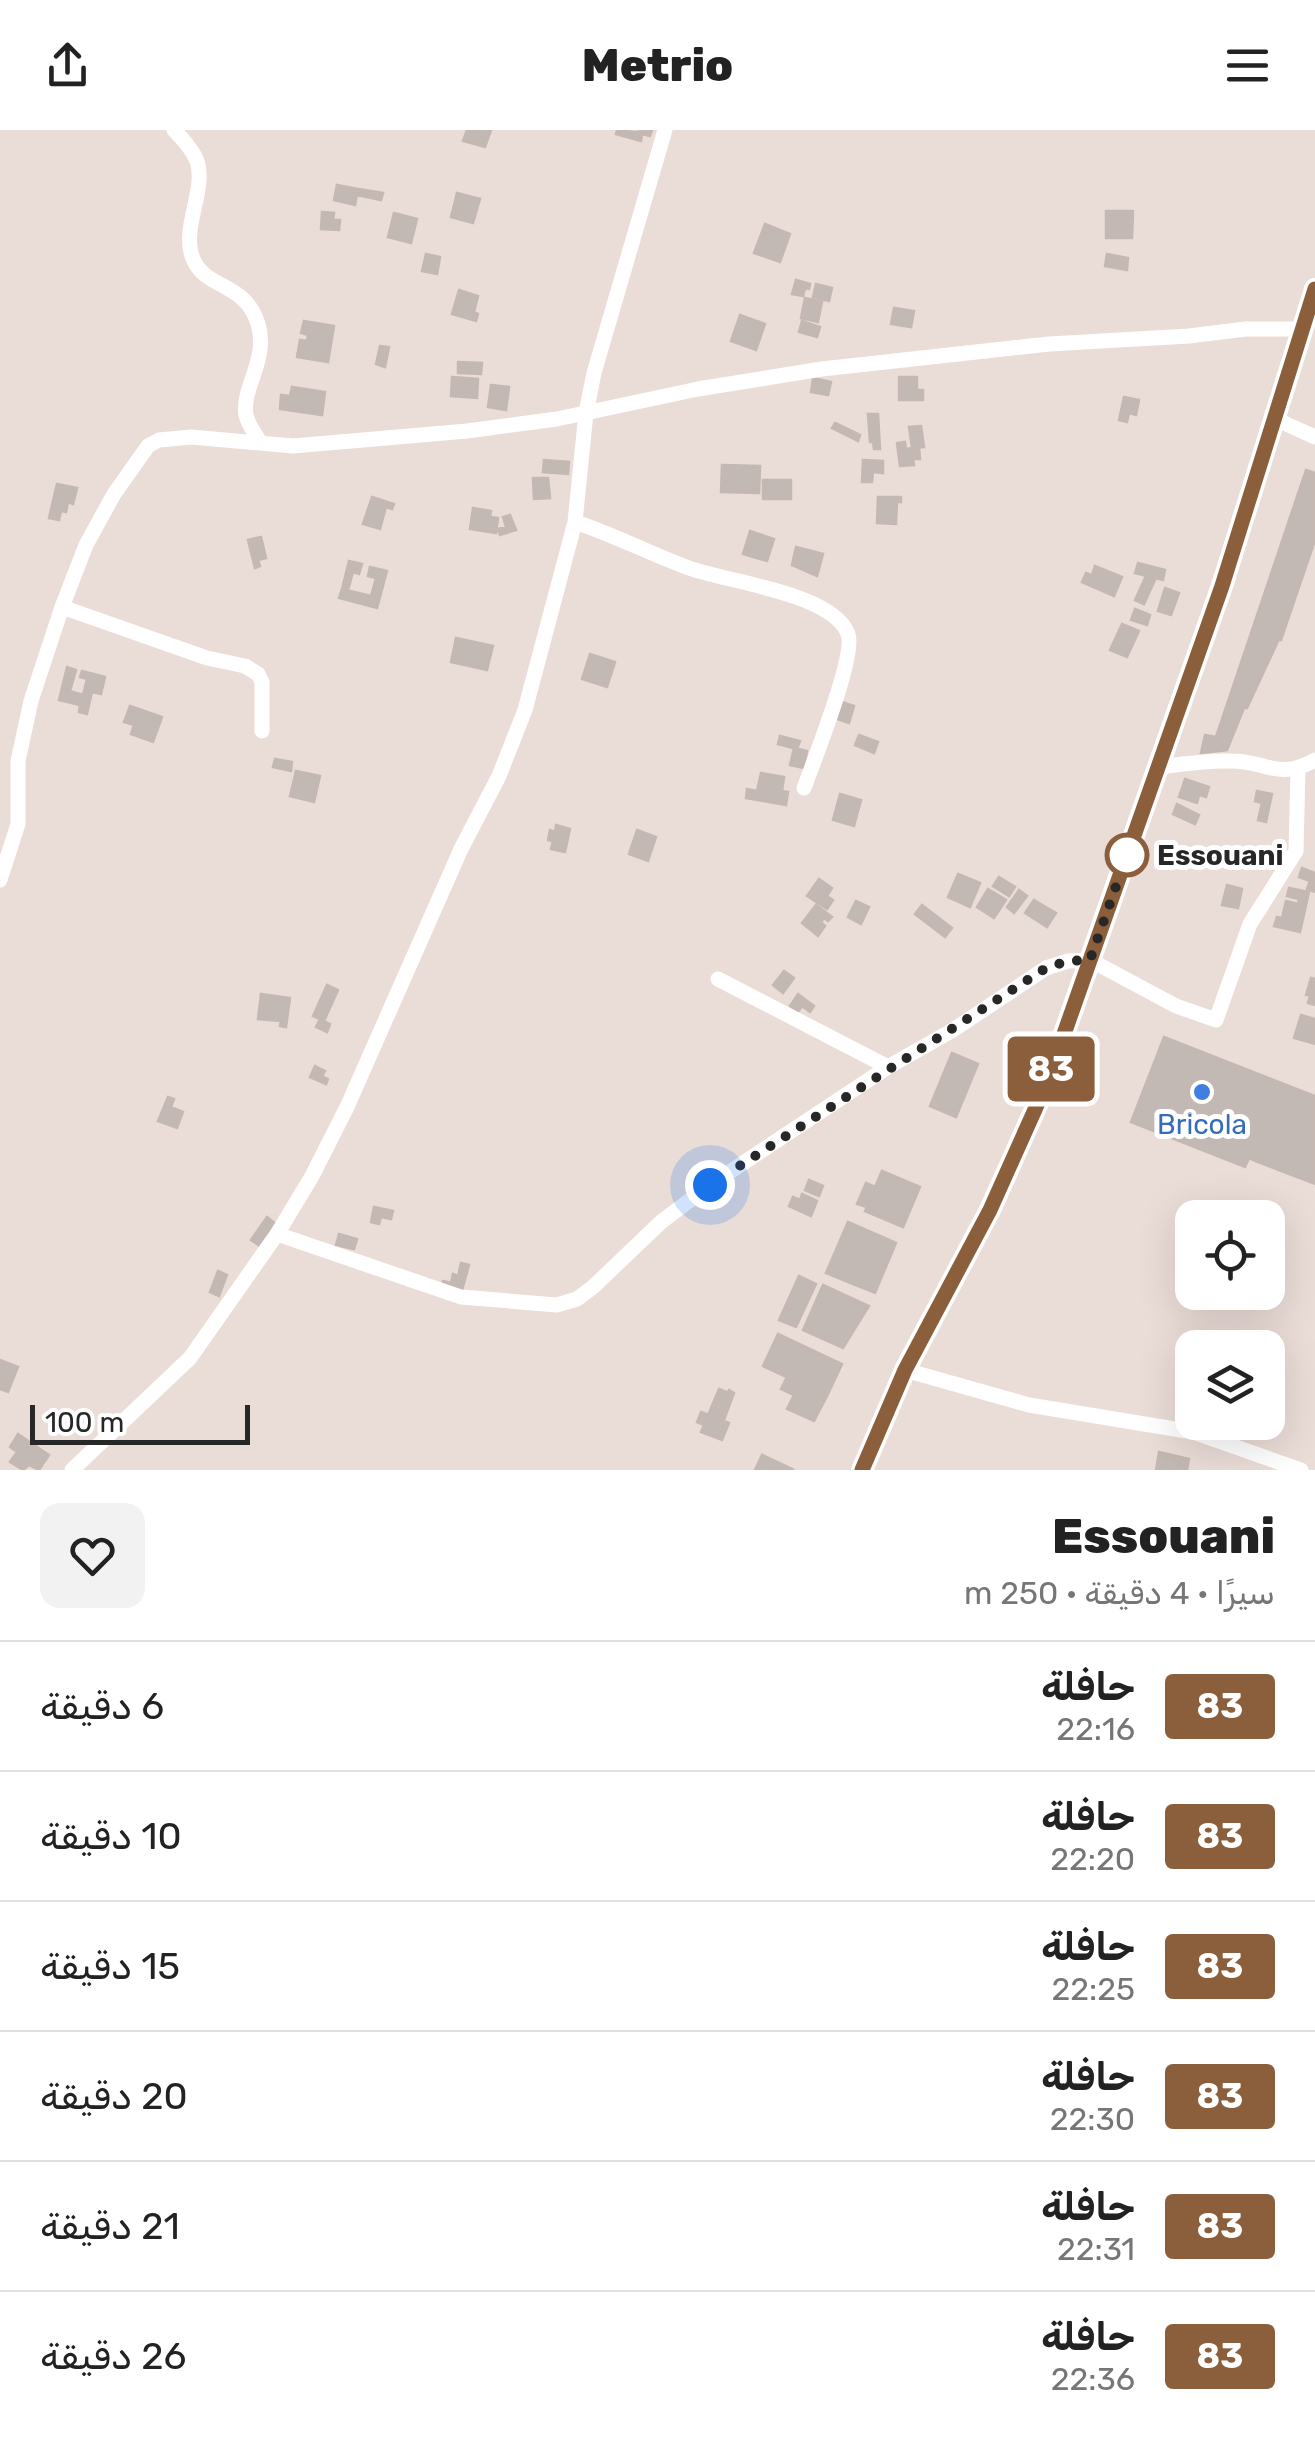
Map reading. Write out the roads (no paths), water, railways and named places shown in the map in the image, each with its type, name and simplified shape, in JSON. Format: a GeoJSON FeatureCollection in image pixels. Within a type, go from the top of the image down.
{"type":"FeatureCollection","features":[{"type":"Feature","properties":{"kind":"main road"},"geometry":{"type":"LineString","coordinates":[[862,1470],[905,1370],[990,1210],[1026,1132],[1222,586],[1315,289]]}},
{"type":"Feature","properties":{"kind":"street"},"geometry":{"type":"LineString","coordinates":[[174,130],[187,144],[198,166],[191,233],[194,261],[203,272],[246,300],[258,324],[260,353],[245,408],[246,418],[260,442]]}},
{"type":"Feature","properties":{"kind":"street"},"geometry":{"type":"LineString","coordinates":[[72,1470],[190,1358],[278,1234],[347,1107],[461,849],[511,748],[529,696],[575,522],[586,413],[664,130]]}},
{"type":"Feature","properties":{"kind":"street"},"geometry":{"type":"LineString","coordinates":[[0,880],[18,824],[18,761],[30,701],[62,607],[86,545],[114,494],[148,446],[158,440],[191,437],[292,446],[466,431],[822,369],[1049,344],[1303,329]]}},
{"type":"Feature","properties":{"kind":"street"},"geometry":{"type":"LineString","coordinates":[[1274,419],[1315,437]]}},
{"type":"Feature","properties":{"kind":"street"},"geometry":{"type":"LineString","coordinates":[[575,522],[616,535],[689,568],[806,601],[843,624],[850,637],[847,661],[804,788]]}},
{"type":"Feature","properties":{"kind":"street"},"geometry":{"type":"LineString","coordinates":[[62,607],[207,658],[245,666],[262,682],[262,732]]}},
{"type":"Feature","properties":{"kind":"street"},"geometry":{"type":"LineString","coordinates":[[1158,767],[1229,760],[1282,772],[1315,760]]}},
{"type":"Feature","properties":{"kind":"street"},"geometry":{"type":"LineString","coordinates":[[278,1234],[461,1296],[557,1305],[593,1287],[660,1222],[710,1185],[1046,968],[1090,960],[1176,1006],[1216,1020],[1250,924],[1296,851],[1298,769]]}},
{"type":"Feature","properties":{"kind":"street"},"geometry":{"type":"LineString","coordinates":[[718,979],[888,1067]]}},
{"type":"Feature","properties":{"kind":"street"},"geometry":{"type":"LineString","coordinates":[[905,1370],[1030,1405],[1193,1432],[1301,1470]]}},
{"type":"Feature","properties":{"kind":"place","name":"Essouani"},"geometry":{"type":"Point","coordinates":[1127,855]}},
{"type":"Feature","properties":{"kind":"place","name":"Bricola"},"geometry":{"type":"Point","coordinates":[1202,1092]}}]}
